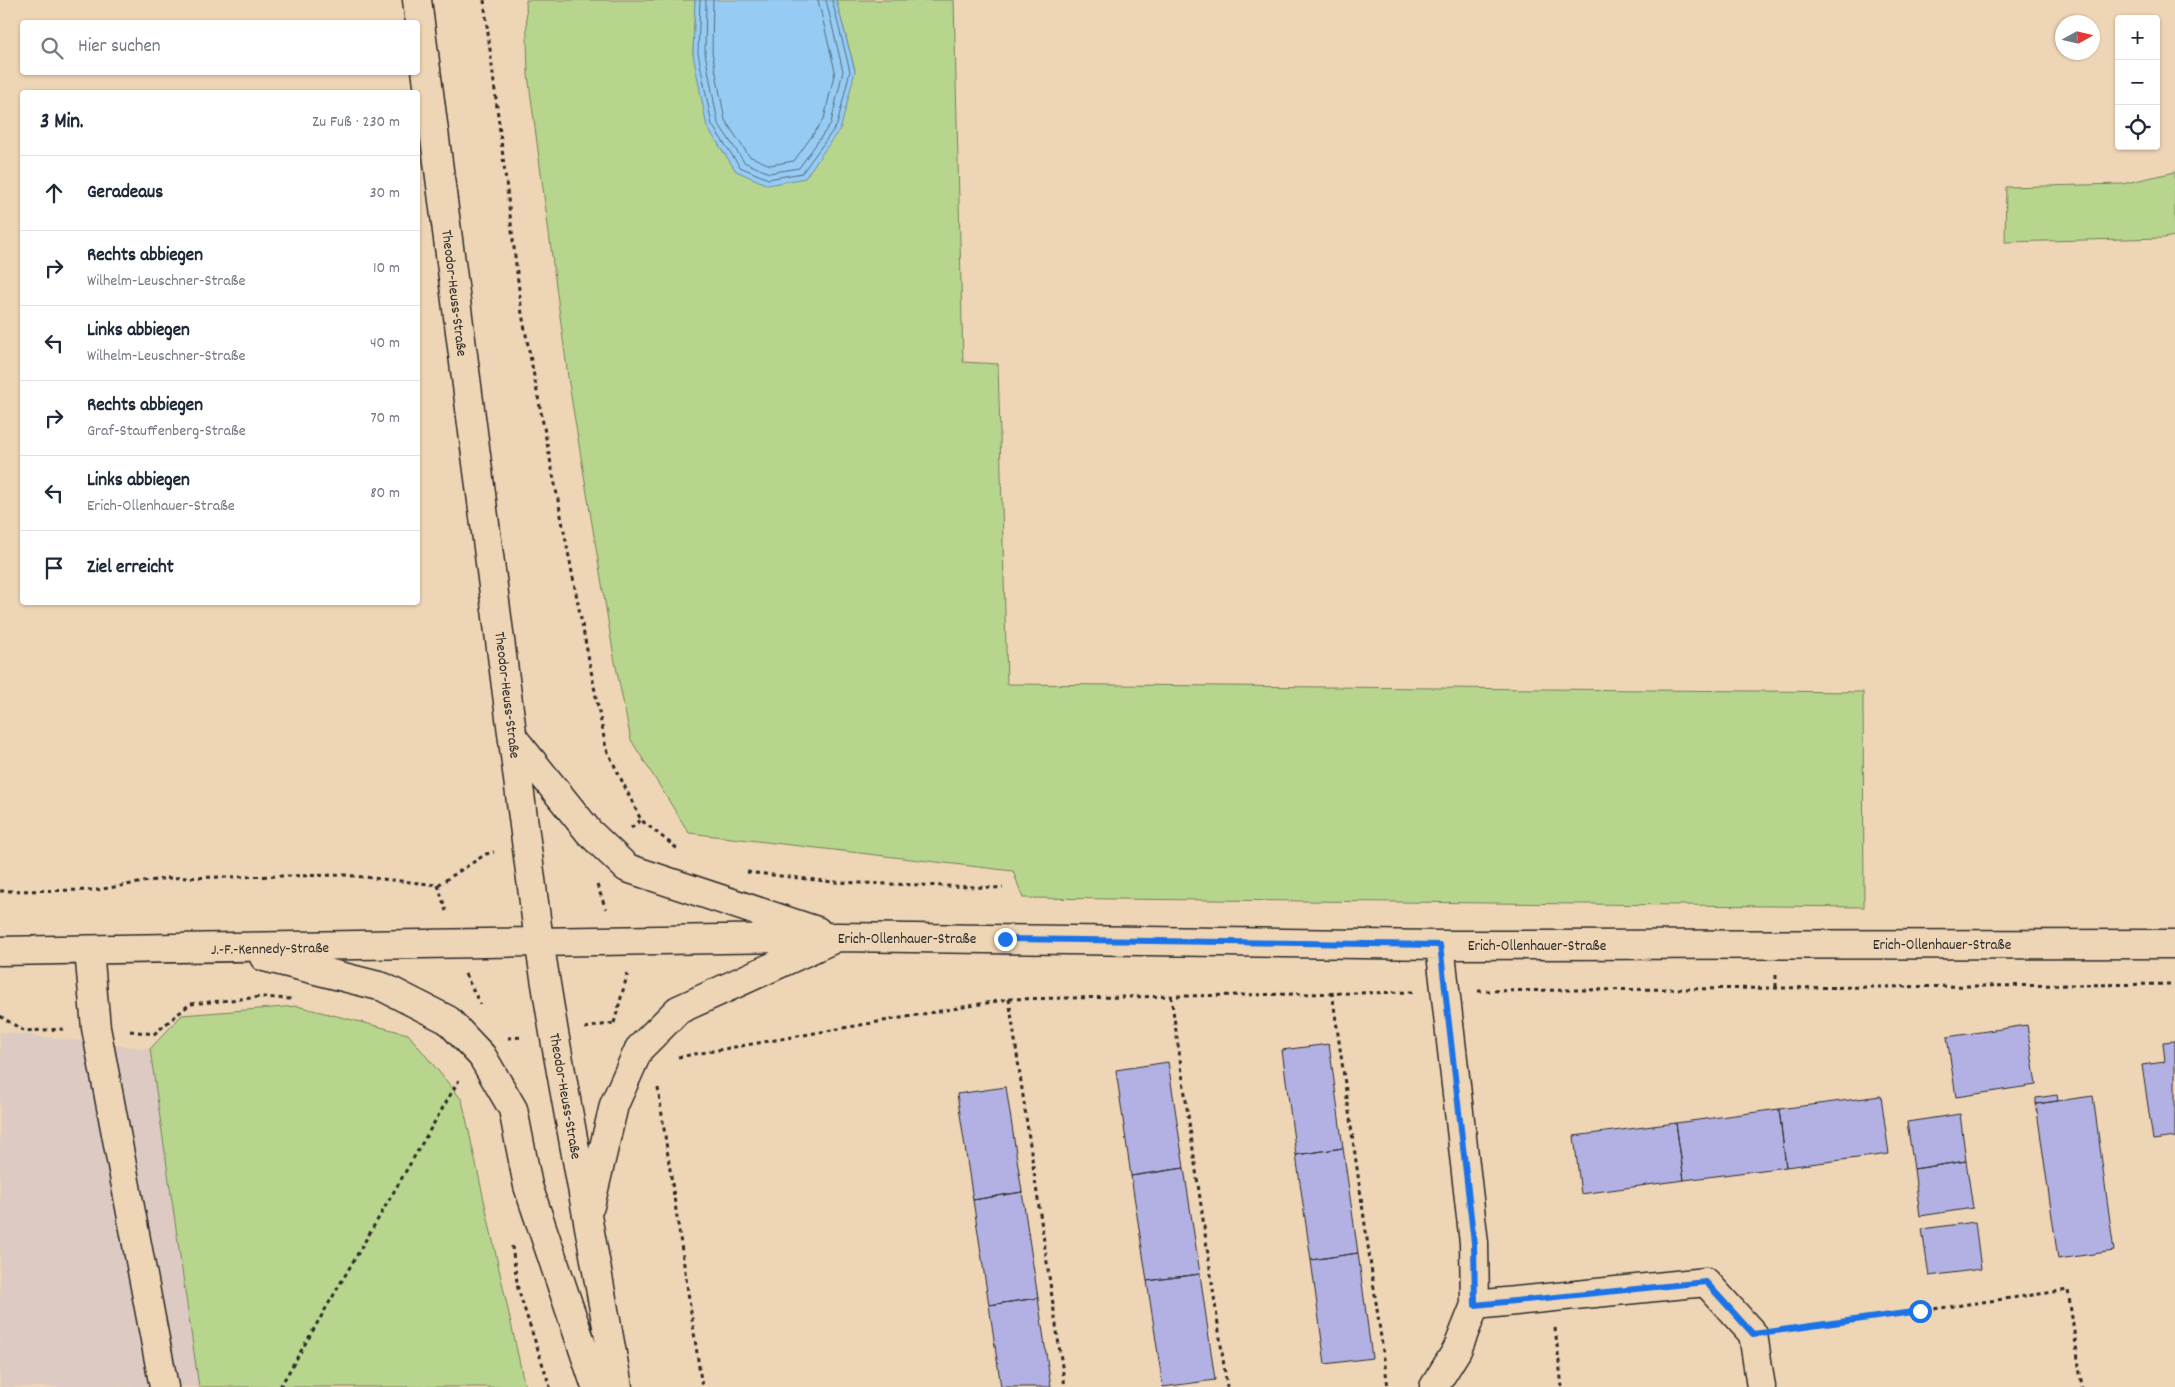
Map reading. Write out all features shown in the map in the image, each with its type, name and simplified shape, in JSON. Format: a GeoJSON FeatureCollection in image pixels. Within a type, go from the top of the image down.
{"type":"FeatureCollection","features":[{"type":"Feature","properties":{"kind":"street","name":"Theodor-Heuss-Straße"},"geometry":{"type":"LineString","coordinates":[[417,0],[420,20]]}},
{"type":"Feature","properties":{"kind":"street","name":"Theodor-Heuss-Straße"},"geometry":{"type":"LineString","coordinates":[[420,23],[540,941],[618,1387]]}},
{"type":"Feature","properties":{"kind":"street"},"geometry":{"type":"LineString","coordinates":[[513,738],[589,832],[627,868],[838,937]]}},
{"type":"Feature","properties":{"kind":"street"},"geometry":{"type":"LineString","coordinates":[[588,1217],[614,1105],[638,1049],[678,1010],[838,937]]}},
{"type":"Feature","properties":{"kind":"street","name":"Erich-Ollenhauer-Straße"},"geometry":{"type":"LineString","coordinates":[[540,941],[838,937],[1440,945],[2175,944]]}},
{"type":"Feature","properties":{"kind":"street","name":"J.-F.-Kennedy-Straße"},"geometry":{"type":"LineString","coordinates":[[0,951],[540,941]]}},
{"type":"Feature","properties":{"kind":"street"},"geometry":{"type":"LineString","coordinates":[[1434,1387],[1457,1350],[1475,1305],[1474,1243],[1440,945]]}},
{"type":"Feature","properties":{"kind":"street"},"geometry":{"type":"LineString","coordinates":[[228,948],[383,987],[448,1020],[482,1056],[513,1109],[528,1186],[596,1387]]}},
{"type":"Feature","properties":{"kind":"street"},"geometry":{"type":"LineString","coordinates":[[89,950],[96,1028],[164,1387]]}},
{"type":"Feature","properties":{"kind":"street"},"geometry":{"type":"LineString","coordinates":[[1475,1305],[1706,1282],[1753,1334],[1761,1387]]}},
{"type":"Feature","properties":{"kind":"path"},"geometry":{"type":"LineString","coordinates":[[484,0],[522,314],[606,748],[641,820],[678,849],[687,853]]}},
{"type":"Feature","properties":{"kind":"path"},"geometry":{"type":"LineString","coordinates":[[740,871],[833,882],[1003,888]]}},
{"type":"Feature","properties":{"kind":"path"},"geometry":{"type":"LineString","coordinates":[[0,891],[97,890],[167,878],[345,875],[438,885]]}},
{"type":"Feature","properties":{"kind":"path"},"geometry":{"type":"LineString","coordinates":[[596,882],[617,941],[626,976],[614,1023]]}},
{"type":"Feature","properties":{"kind":"path"},"geometry":{"type":"LineString","coordinates":[[674,1057],[1009,999],[1332,992],[2175,984]]}},
{"type":"Feature","properties":{"kind":"path"},"geometry":{"type":"LineString","coordinates":[[1332,992],[1388,1387]]}},
{"type":"Feature","properties":{"kind":"path"},"geometry":{"type":"LineString","coordinates":[[0,1016],[24,1030],[96,1028],[154,1034],[190,1004],[261,996],[298,1000]]}},
{"type":"Feature","properties":{"kind":"path"},"geometry":{"type":"LineString","coordinates":[[1171,996],[1227,1387]]}},
{"type":"Feature","properties":{"kind":"path"},"geometry":{"type":"LineString","coordinates":[[1009,999],[1064,1387]]}},
{"type":"Feature","properties":{"kind":"path"},"geometry":{"type":"LineString","coordinates":[[280,1387],[462,1074]]}},
{"type":"Feature","properties":{"kind":"path"},"geometry":{"type":"LineString","coordinates":[[657,1080],[702,1387]]}},
{"type":"Feature","properties":{"kind":"path"},"geometry":{"type":"LineString","coordinates":[[511,1240],[518,1289],[550,1387]]}},
{"type":"Feature","properties":{"kind":"path"},"geometry":{"type":"LineString","coordinates":[[1753,1334],[2068,1290],[2082,1387]]}},
{"type":"Feature","properties":{"kind":"path"},"geometry":{"type":"LineString","coordinates":[[1551,1297],[1562,1387]]}},
{"type":"Feature","properties":{"kind":"shaded area"},"geometry":{"type":"Polygon","coordinates":[[[0,1032],[150,1049],[199,1387],[0,1387],[0,1032]]]}},
{"type":"Feature","properties":{"kind":"green space"},"geometry":{"type":"Polygon","coordinates":[[[526,0],[695,0],[693,54],[855,70],[836,0],[954,0],[963,362],[998,364],[1007,684],[1863,692],[1864,907],[1023,898],[1013,871],[689,833],[631,740],[614,657],[569,384],[528,75],[526,0]]]}},
{"type":"Feature","properties":{"kind":"green space"},"geometry":{"type":"Polygon","coordinates":[[[2175,172],[2175,236],[2164,238],[2005,242],[2006,187],[2122,184],[2175,172]]]}},
{"type":"Feature","properties":{"kind":"green space"},"geometry":{"type":"Polygon","coordinates":[[[297,1006],[408,1034],[462,1100],[525,1387],[199,1387],[150,1049],[182,1015],[297,1006]]]}},
{"type":"Feature","properties":{"kind":"water"},"geometry":{"type":"Polygon","coordinates":[[[695,0],[836,0],[855,71],[841,127],[805,178],[768,185],[736,171],[707,127],[693,54],[695,0]]]}},
{"type":"Feature","properties":{"kind":"building"},"geometry":{"type":"Polygon","coordinates":[[[2027,1025],[2036,1085],[1956,1097],[1947,1037],[2027,1025]]]}},
{"type":"Feature","properties":{"kind":"building"},"geometry":{"type":"Polygon","coordinates":[[[2175,1041],[2175,1137],[2153,1140],[2142,1065],[2165,1062],[2163,1042],[2175,1041]]]}},
{"type":"Feature","properties":{"kind":"building"},"geometry":{"type":"Polygon","coordinates":[[[1329,1044],[1343,1148],[1296,1155],[1282,1050],[1329,1044]]]}},
{"type":"Feature","properties":{"kind":"building"},"geometry":{"type":"Polygon","coordinates":[[[1168,1062],[1184,1168],[1131,1176],[1116,1070],[1168,1062]]]}},
{"type":"Feature","properties":{"kind":"building"},"geometry":{"type":"Polygon","coordinates":[[[1006,1087],[1022,1192],[973,1200],[957,1094],[1006,1087]]]}},
{"type":"Feature","properties":{"kind":"building"},"geometry":{"type":"Polygon","coordinates":[[[2057,1095],[2058,1101],[2036,1104],[2036,1098],[2057,1095]]]}},
{"type":"Feature","properties":{"kind":"building"},"geometry":{"type":"Polygon","coordinates":[[[1881,1096],[1889,1154],[1786,1167],[1779,1109],[1881,1096]]]}},
{"type":"Feature","properties":{"kind":"building"},"geometry":{"type":"Polygon","coordinates":[[[2093,1096],[2114,1251],[2058,1259],[2036,1104],[2093,1096]]]}},
{"type":"Feature","properties":{"kind":"building"},"geometry":{"type":"Polygon","coordinates":[[[1779,1109],[1786,1167],[1684,1180],[1676,1123],[1779,1109]]]}},
{"type":"Feature","properties":{"kind":"building"},"geometry":{"type":"Polygon","coordinates":[[[1960,1114],[1966,1161],[1914,1169],[1907,1122],[1960,1114]]]}},
{"type":"Feature","properties":{"kind":"building"},"geometry":{"type":"Polygon","coordinates":[[[1676,1123],[1684,1180],[1581,1194],[1574,1136],[1676,1123]]]}},
{"type":"Feature","properties":{"kind":"building"},"geometry":{"type":"Polygon","coordinates":[[[1343,1148],[1358,1253],[1311,1260],[1296,1155],[1343,1148]]]}},
{"type":"Feature","properties":{"kind":"building"},"geometry":{"type":"Polygon","coordinates":[[[1966,1161],[1973,1208],[1920,1216],[1914,1169],[1966,1161]]]}},
{"type":"Feature","properties":{"kind":"building"},"geometry":{"type":"Polygon","coordinates":[[[1184,1168],[1200,1274],[1147,1281],[1131,1176],[1184,1168]]]}},
{"type":"Feature","properties":{"kind":"building"},"geometry":{"type":"Polygon","coordinates":[[[1022,1192],[1038,1298],[989,1305],[973,1200],[1022,1192]]]}},
{"type":"Feature","properties":{"kind":"building"},"geometry":{"type":"Polygon","coordinates":[[[1975,1222],[1981,1269],[1929,1276],[1922,1229],[1975,1222]]]}},
{"type":"Feature","properties":{"kind":"building"},"geometry":{"type":"Polygon","coordinates":[[[1358,1253],[1372,1358],[1325,1364],[1311,1260],[1358,1253]]]}},
{"type":"Feature","properties":{"kind":"building"},"geometry":{"type":"Polygon","coordinates":[[[1200,1274],[1215,1380],[1163,1387],[1147,1281],[1200,1274]]]}},
{"type":"Feature","properties":{"kind":"building"},"geometry":{"type":"Polygon","coordinates":[[[1038,1298],[1051,1387],[1001,1387],[989,1305],[1038,1298]]]}},
{"type":"Feature","properties":{"kind":"route"},"geometry":{"type":"LineString","coordinates":[[1005,939],[1440,945],[1474,1243],[1475,1305],[1706,1282],[1753,1334],[1920,1311]]}}]}
